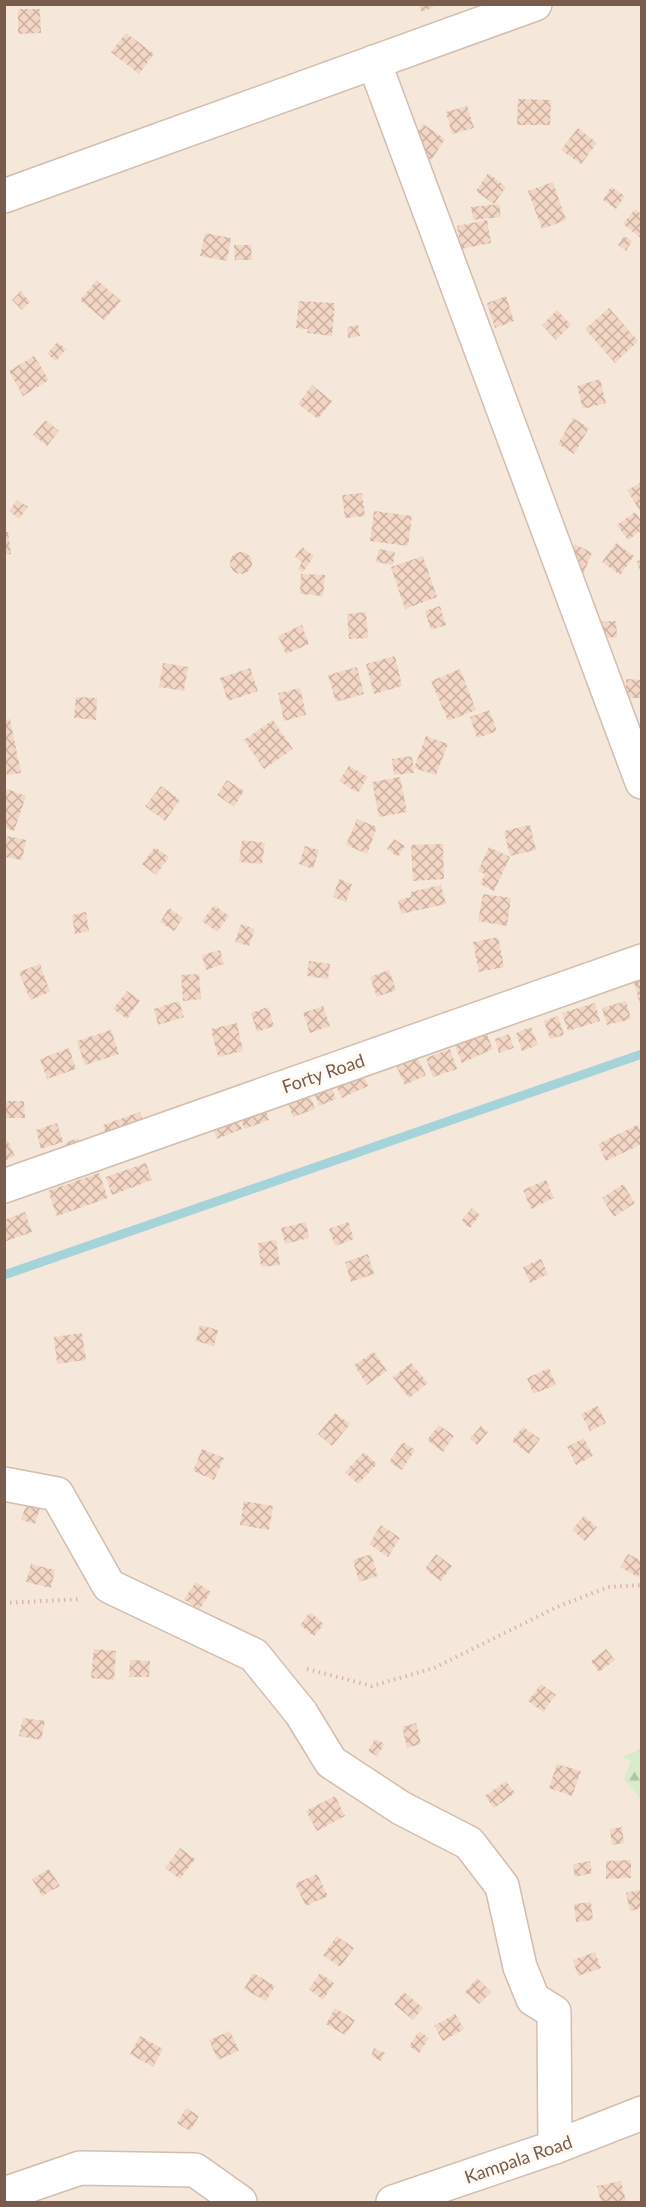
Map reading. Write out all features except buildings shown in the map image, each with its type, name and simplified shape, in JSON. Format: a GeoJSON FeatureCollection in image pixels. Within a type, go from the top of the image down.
{"type":"FeatureCollection","features":[{"type":"Feature","properties":{"kind":"street"},"geometry":{"type":"LineString","coordinates":[[4,196],[535,4]]}},
{"type":"Feature","properties":{"kind":"street"},"geometry":{"type":"LineString","coordinates":[[374,62],[642,782]]}},
{"type":"Feature","properties":{"kind":"street","name":"Forty Road"},"geometry":{"type":"LineString","coordinates":[[4,1186],[642,961]]}},
{"type":"Feature","properties":{"kind":"street"},"geometry":{"type":"LineString","coordinates":[[4,1484],[57,1494],[110,1586],[254,1655],[301,1713],[331,1762],[401,1808],[469,1843],[502,1886],[520,1967],[533,1999],[554,2012],[555,2147]]}},
{"type":"Feature","properties":{"kind":"street","name":"Kampala Road"},"geometry":{"type":"LineString","coordinates":[[393,2202],[555,2147],[642,2113]]}},
{"type":"Feature","properties":{"kind":"street"},"geometry":{"type":"LineString","coordinates":[[4,2194],[80,2168],[195,2170],[240,2202]]}},
{"type":"Feature","properties":{"kind":"path"},"geometry":{"type":"LineString","coordinates":[[254,1655],[372,1686],[434,1668],[557,1607],[608,1587],[642,1585]]}},
{"type":"Feature","properties":{"kind":"path"},"geometry":{"type":"LineString","coordinates":[[4,1604],[78,1600],[110,1586]]}},
{"type":"Feature","properties":{"kind":"shaded area"},"geometry":{"type":"Polygon","coordinates":[[[5,5],[641,5],[641,2202],[5,2202],[5,5]]]}},
{"type":"Feature","properties":{"kind":"green space"},"geometry":{"type":"Polygon","coordinates":[[[641,1749],[641,1804],[638,1796],[624,1779],[631,1761],[622,1757],[641,1749]]]}},
{"type":"Feature","properties":{"kind":"waterway"},"geometry":{"type":"LineString","coordinates":[[4,1275],[642,1054]]}}]}
